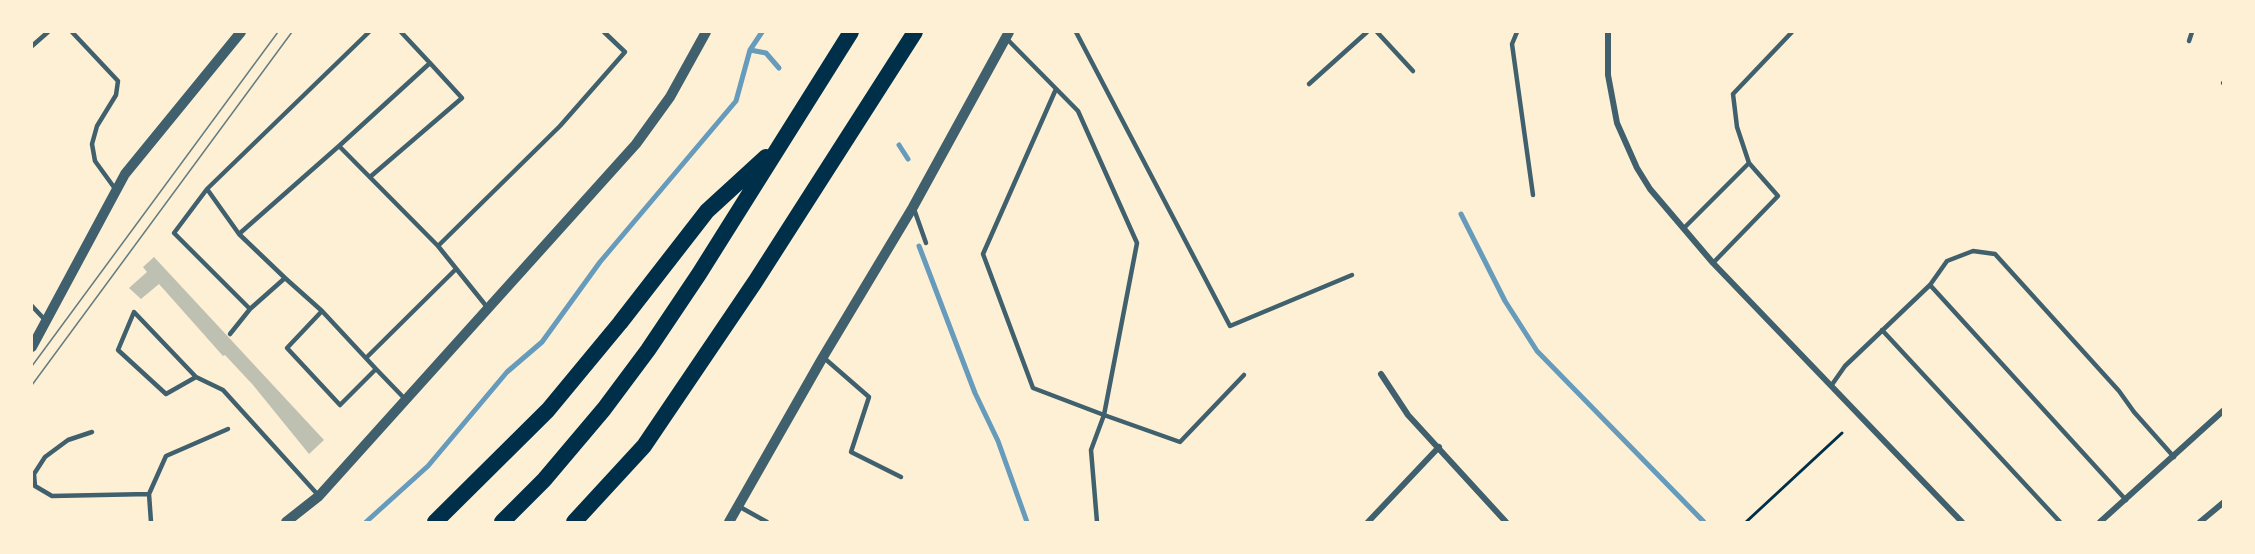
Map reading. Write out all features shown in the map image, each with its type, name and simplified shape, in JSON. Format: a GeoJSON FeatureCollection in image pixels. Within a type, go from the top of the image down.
{"type":"FeatureCollection","features":[{"type":"Feature","properties":{"kind":"highway"},"geometry":{"type":"LineString","coordinates":[[502,522],[552,471],[636,367],[699,274],[851,32]]}},
{"type":"Feature","properties":{"kind":"highway"},"geometry":{"type":"LineString","coordinates":[[590,522],[755,282],[915,32]]}},
{"type":"Feature","properties":{"kind":"highway"},"geometry":{"type":"LineString","coordinates":[[435,522],[548,410],[620,323],[707,211],[782,142]]}},
{"type":"Feature","properties":{"kind":"highway"},"geometry":{"type":"LineString","coordinates":[[574,522],[644,446]]}},
{"type":"Feature","properties":{"kind":"street"},"geometry":{"type":"LineString","coordinates":[[32,347],[116,190],[141,153],[241,32]]}},
{"type":"Feature","properties":{"kind":"street"},"geometry":{"type":"LineString","coordinates":[[1608,32],[1607,67],[1611,99],[1626,146],[1650,189],[1713,263],[1962,522]]}},
{"type":"Feature","properties":{"kind":"street"},"geometry":{"type":"LineString","coordinates":[[286,522],[319,496],[407,401],[636,144],[670,97],[704,33]]}},
{"type":"Feature","properties":{"kind":"street"},"geometry":{"type":"LineString","coordinates":[[729,522],[823,357],[913,207],[1007,34]]}},
{"type":"Feature","properties":{"kind":"street"},"geometry":{"type":"LineString","coordinates":[[1381,374],[1408,415],[1506,522]]}},
{"type":"Feature","properties":{"kind":"street"},"geometry":{"type":"LineString","coordinates":[[2100,522],[2223,410]]}},
{"type":"Feature","properties":{"kind":"street"},"geometry":{"type":"LineString","coordinates":[[1368,522],[1439,447]]}},
{"type":"Feature","properties":{"kind":"street"},"geometry":{"type":"LineString","coordinates":[[2200,522],[2223,502]]}},
{"type":"Feature","properties":{"kind":"lane"},"geometry":{"type":"LineString","coordinates":[[32,46],[48,32]]}},
{"type":"Feature","properties":{"kind":"lane"},"geometry":{"type":"LineString","coordinates":[[72,32],[118,81],[116,95],[97,126],[92,144],[95,161],[116,190]]}},
{"type":"Feature","properties":{"kind":"lane"},"geometry":{"type":"LineString","coordinates":[[250,309],[174,233],[207,189],[369,32]]}},
{"type":"Feature","properties":{"kind":"lane"},"geometry":{"type":"LineString","coordinates":[[370,177],[462,98],[401,32]]}},
{"type":"Feature","properties":{"kind":"lane"},"geometry":{"type":"LineString","coordinates":[[438,246],[560,126],[625,52],[604,32]]}},
{"type":"Feature","properties":{"kind":"lane"},"geometry":{"type":"LineString","coordinates":[[1076,32],[1230,326],[1352,275]]}},
{"type":"Feature","properties":{"kind":"lane"},"geometry":{"type":"LineString","coordinates":[[1309,84],[1367,32]]}},
{"type":"Feature","properties":{"kind":"lane"},"geometry":{"type":"LineString","coordinates":[[1377,32],[1413,71]]}},
{"type":"Feature","properties":{"kind":"lane"},"geometry":{"type":"LineString","coordinates":[[1517,32],[1512,44],[1533,195]]}},
{"type":"Feature","properties":{"kind":"lane"},"geometry":{"type":"LineString","coordinates":[[1713,263],[1778,196],[1749,163],[1737,127],[1733,94],[1792,32]]}},
{"type":"Feature","properties":{"kind":"lane"},"geometry":{"type":"LineString","coordinates":[[2188,41],[2192,32]]}},
{"type":"Feature","properties":{"kind":"lane"},"geometry":{"type":"LineString","coordinates":[[1007,34],[1078,111],[1137,243],[1104,415],[1091,450],[1097,522]]}},
{"type":"Feature","properties":{"kind":"lane"},"geometry":{"type":"LineString","coordinates":[[240,234],[430,63]]}},
{"type":"Feature","properties":{"kind":"lane"},"geometry":{"type":"LineString","coordinates":[[1056,89],[983,254],[1033,388],[1180,442],[1244,375]]}},
{"type":"Feature","properties":{"kind":"lane"},"geometry":{"type":"LineString","coordinates":[[339,146],[438,246],[455,270],[489,309]]}},
{"type":"Feature","properties":{"kind":"lane"},"geometry":{"type":"LineString","coordinates":[[1683,228],[1749,163]]}},
{"type":"Feature","properties":{"kind":"lane"},"geometry":{"type":"LineString","coordinates":[[207,189],[240,234],[322,311],[407,401]]}},
{"type":"Feature","properties":{"kind":"lane"},"geometry":{"type":"LineString","coordinates":[[913,207],[926,243]]}},
{"type":"Feature","properties":{"kind":"lane"},"geometry":{"type":"LineString","coordinates":[[1830,387],[1845,366],[1930,285],[1947,261],[1973,251],[1995,254],[2119,391],[2174,457]]}},
{"type":"Feature","properties":{"kind":"lane"},"geometry":{"type":"LineString","coordinates":[[366,358],[455,270]]}},
{"type":"Feature","properties":{"kind":"lane"},"geometry":{"type":"LineString","coordinates":[[230,333],[250,309],[285,278]]}},
{"type":"Feature","properties":{"kind":"lane"},"geometry":{"type":"LineString","coordinates":[[1930,285],[2126,500]]}},
{"type":"Feature","properties":{"kind":"lane"},"geometry":{"type":"LineString","coordinates":[[32,306],[46,321]]}},
{"type":"Feature","properties":{"kind":"lane"},"geometry":{"type":"LineString","coordinates":[[322,311],[287,348],[340,405],[376,369]]}},
{"type":"Feature","properties":{"kind":"lane"},"geometry":{"type":"LineString","coordinates":[[196,377],[166,394],[118,350],[134,312],[196,377],[223,390],[319,496]]}},
{"type":"Feature","properties":{"kind":"lane"},"geometry":{"type":"LineString","coordinates":[[1882,330],[2061,522]]}},
{"type":"Feature","properties":{"kind":"lane"},"geometry":{"type":"LineString","coordinates":[[823,357],[868,397],[851,453],[901,477]]}},
{"type":"Feature","properties":{"kind":"lane"},"geometry":{"type":"LineString","coordinates":[[151,522],[149,494],[166,456],[228,429]]}},
{"type":"Feature","properties":{"kind":"lane"},"geometry":{"type":"LineString","coordinates":[[92,432],[68,440],[45,457],[34,474],[35,486],[52,496],[149,494]]}},
{"type":"Feature","properties":{"kind":"lane"},"geometry":{"type":"LineString","coordinates":[[738,505],[767,522]]}},
{"type":"Feature","properties":{"kind":"path"},"geometry":{"type":"LineString","coordinates":[[1746,522],[1842,433]]}},
{"type":"Feature","properties":{"kind":"building"},"geometry":{"type":"Polygon","coordinates":[[[154,257],[324,440],[309,454],[253,385],[225,355],[223,356],[159,284],[141,299],[129,288],[147,272],[143,267],[154,257]]]}},
{"type":"Feature","properties":{"kind":"waterway"},"geometry":{"type":"LineString","coordinates":[[366,522],[428,466],[507,372],[542,342],[600,262],[736,101],[750,50],[762,32]]}},
{"type":"Feature","properties":{"kind":"waterway"},"geometry":{"type":"LineString","coordinates":[[750,50],[766,53],[779,68]]}},
{"type":"Feature","properties":{"kind":"waterway"},"geometry":{"type":"LineString","coordinates":[[899,145],[908,159]]}},
{"type":"Feature","properties":{"kind":"waterway"},"geometry":{"type":"LineString","coordinates":[[1461,214],[1505,301],[1537,351],[1704,522]]}},
{"type":"Feature","properties":{"kind":"waterway"},"geometry":{"type":"LineString","coordinates":[[919,246],[975,393],[998,441],[1027,522]]}},
{"type":"Feature","properties":{"kind":"tram line"},"geometry":{"type":"LineString","coordinates":[[32,366],[278,32]]}},
{"type":"Feature","properties":{"kind":"tram line"},"geometry":{"type":"LineString","coordinates":[[32,385],[292,32]]}}]}
